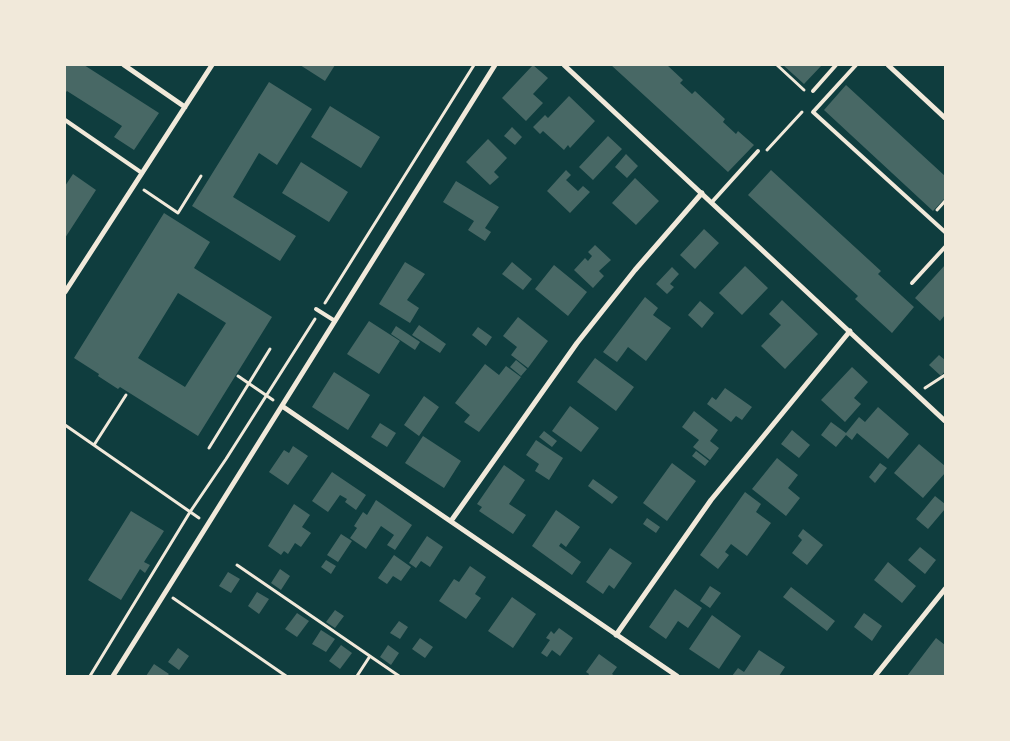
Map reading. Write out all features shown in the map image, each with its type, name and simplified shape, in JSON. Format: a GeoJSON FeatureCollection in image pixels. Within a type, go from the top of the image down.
{"type":"FeatureCollection","features":[{"type":"Feature","properties":{"kind":"street"},"geometry":{"type":"LineString","coordinates":[[124,65],[185,107]]}},
{"type":"Feature","properties":{"kind":"street"},"geometry":{"type":"LineString","coordinates":[[65,292],[212,65]]}},
{"type":"Feature","properties":{"kind":"street"},"geometry":{"type":"LineString","coordinates":[[112,676],[495,65]]}},
{"type":"Feature","properties":{"kind":"street"},"geometry":{"type":"LineString","coordinates":[[564,65],[945,421]]}},
{"type":"Feature","properties":{"kind":"street"},"geometry":{"type":"LineString","coordinates":[[888,65],[945,118]]}},
{"type":"Feature","properties":{"kind":"street"},"geometry":{"type":"LineString","coordinates":[[451,522],[577,343],[635,270],[702,193]]}},
{"type":"Feature","properties":{"kind":"street"},"geometry":{"type":"LineString","coordinates":[[616,635],[711,500],[850,331]]}},
{"type":"Feature","properties":{"kind":"street"},"geometry":{"type":"LineString","coordinates":[[282,406],[677,676]]}},
{"type":"Feature","properties":{"kind":"street"},"geometry":{"type":"LineString","coordinates":[[875,676],[945,589]]}},
{"type":"Feature","properties":{"kind":"lane"},"geometry":{"type":"LineString","coordinates":[[813,91],[836,65]]}},
{"type":"Feature","properties":{"kind":"lane"},"geometry":{"type":"LineString","coordinates":[[856,65],[813,112],[945,232]]}},
{"type":"Feature","properties":{"kind":"lane"},"geometry":{"type":"LineString","coordinates":[[65,120],[142,173]]}},
{"type":"Feature","properties":{"kind":"lane"},"geometry":{"type":"LineString","coordinates":[[712,202],[759,150]]}},
{"type":"Feature","properties":{"kind":"lane"},"geometry":{"type":"LineString","coordinates":[[912,283],[945,247]]}},
{"type":"Feature","properties":{"kind":"lane"},"geometry":{"type":"LineString","coordinates":[[318,310],[335,321]]}},
{"type":"Feature","properties":{"kind":"path"},"geometry":{"type":"LineString","coordinates":[[90,676],[190,512],[266,396],[318,310],[474,65]]}},
{"type":"Feature","properties":{"kind":"path"},"geometry":{"type":"LineString","coordinates":[[777,65],[806,92]]}},
{"type":"Feature","properties":{"kind":"path"},"geometry":{"type":"LineString","coordinates":[[759,150],[765,152],[808,105]]}},
{"type":"Feature","properties":{"kind":"path"},"geometry":{"type":"LineString","coordinates":[[155,198],[178,213],[201,176]]}},
{"type":"Feature","properties":{"kind":"path"},"geometry":{"type":"LineString","coordinates":[[209,448],[270,349]]}},
{"type":"Feature","properties":{"kind":"path"},"geometry":{"type":"LineString","coordinates":[[917,394],[945,375]]}},
{"type":"Feature","properties":{"kind":"path"},"geometry":{"type":"LineString","coordinates":[[238,376],[282,406]]}},
{"type":"Feature","properties":{"kind":"path"},"geometry":{"type":"LineString","coordinates":[[94,445],[126,395]]}},
{"type":"Feature","properties":{"kind":"path"},"geometry":{"type":"LineString","coordinates":[[65,425],[208,524]]}},
{"type":"Feature","properties":{"kind":"path"},"geometry":{"type":"LineString","coordinates":[[237,565],[399,676]]}},
{"type":"Feature","properties":{"kind":"path"},"geometry":{"type":"LineString","coordinates":[[165,593],[286,676]]}},
{"type":"Feature","properties":{"kind":"path"},"geometry":{"type":"LineString","coordinates":[[357,676],[370,656]]}},
{"type":"Feature","properties":{"kind":"building"},"geometry":{"type":"Polygon","coordinates":[[[65,65],[84,65],[159,113],[134,150],[114,137],[122,126],[67,91],[65,93],[65,65]]]}},
{"type":"Feature","properties":{"kind":"building"},"geometry":{"type":"Polygon","coordinates":[[[300,65],[335,65],[325,81],[300,65]]]}},
{"type":"Feature","properties":{"kind":"building"},"geometry":{"type":"Polygon","coordinates":[[[533,65],[548,78],[533,94],[543,103],[526,121],[502,98],[533,65]]]}},
{"type":"Feature","properties":{"kind":"building"},"geometry":{"type":"Polygon","coordinates":[[[611,65],[667,65],[683,80],[680,83],[692,94],[695,91],[725,119],[723,122],[736,134],[738,131],[754,145],[728,172],[611,65]]]}},
{"type":"Feature","properties":{"kind":"building"},"geometry":{"type":"Polygon","coordinates":[[[783,65],[822,65],[804,84],[783,65]]]}},
{"type":"Feature","properties":{"kind":"building"},"geometry":{"type":"Polygon","coordinates":[[[269,82],[312,109],[277,165],[259,153],[233,197],[296,236],[280,261],[192,206],[269,82]]]}},
{"type":"Feature","properties":{"kind":"building"},"geometry":{"type":"Polygon","coordinates":[[[846,85],[945,176],[945,198],[933,211],[824,110],[846,85]]]}},
{"type":"Feature","properties":{"kind":"building"},"geometry":{"type":"Polygon","coordinates":[[[569,96],[595,121],[570,148],[568,145],[564,150],[543,131],[540,134],[533,127],[545,115],[548,118],[569,96]]]}},
{"type":"Feature","properties":{"kind":"building"},"geometry":{"type":"Polygon","coordinates":[[[330,106],[380,137],[361,168],[311,137],[330,106]]]}},
{"type":"Feature","properties":{"kind":"building"},"geometry":{"type":"Polygon","coordinates":[[[512,127],[522,137],[515,145],[504,136],[512,127]]]}},
{"type":"Feature","properties":{"kind":"building"},"geometry":{"type":"Polygon","coordinates":[[[608,136],[622,149],[593,180],[579,167],[608,136]]]}},
{"type":"Feature","properties":{"kind":"building"},"geometry":{"type":"Polygon","coordinates":[[[488,139],[507,158],[494,172],[499,177],[490,185],[466,162],[488,139]]]}},
{"type":"Feature","properties":{"kind":"building"},"geometry":{"type":"Polygon","coordinates":[[[626,154],[638,166],[627,178],[615,167],[626,154]]]}},
{"type":"Feature","properties":{"kind":"building"},"geometry":{"type":"Polygon","coordinates":[[[301,162],[348,192],[329,222],[282,193],[301,162]]]}},
{"type":"Feature","properties":{"kind":"building"},"geometry":{"type":"Polygon","coordinates":[[[566,170],[571,175],[566,180],[578,191],[583,186],[590,192],[570,213],[547,191],[566,170]]]}},
{"type":"Feature","properties":{"kind":"building"},"geometry":{"type":"Polygon","coordinates":[[[771,170],[881,271],[878,274],[914,307],[892,333],[855,299],[858,296],[748,195],[771,170]]]}},
{"type":"Feature","properties":{"kind":"building"},"geometry":{"type":"Polygon","coordinates":[[[73,174],[96,190],[65,238],[65,186],[73,174]]]}},
{"type":"Feature","properties":{"kind":"building"},"geometry":{"type":"Polygon","coordinates":[[[635,178],[659,201],[636,225],[612,203],[635,178]]]}},
{"type":"Feature","properties":{"kind":"building"},"geometry":{"type":"Polygon","coordinates":[[[456,181],[499,207],[485,228],[491,232],[485,241],[468,230],[474,221],[443,202],[456,181]]]}},
{"type":"Feature","properties":{"kind":"building"},"geometry":{"type":"Polygon","coordinates":[[[164,213],[210,242],[194,268],[272,317],[198,436],[120,387],[118,389],[74,358],[164,213]],[[178,293],[138,358],[185,387],[226,323],[178,293]]]}},
{"type":"Feature","properties":{"kind":"building"},"geometry":{"type":"Polygon","coordinates":[[[704,229],[719,243],[695,269],[680,255],[704,229]]]}},
{"type":"Feature","properties":{"kind":"building"},"geometry":{"type":"Polygon","coordinates":[[[595,245],[611,260],[599,271],[604,276],[593,288],[574,270],[585,258],[588,261],[592,256],[588,252],[595,245]]]}},
{"type":"Feature","properties":{"kind":"building"},"geometry":{"type":"Polygon","coordinates":[[[405,262],[425,274],[407,300],[419,308],[410,323],[379,304],[405,262]]]}},
{"type":"Feature","properties":{"kind":"building"},"geometry":{"type":"Polygon","coordinates":[[[512,262],[532,279],[523,290],[502,274],[512,262]]]}},
{"type":"Feature","properties":{"kind":"building"},"geometry":{"type":"Polygon","coordinates":[[[554,265],[587,292],[568,316],[535,289],[554,265]]]}},
{"type":"Feature","properties":{"kind":"building"},"geometry":{"type":"Polygon","coordinates":[[[945,265],[945,315],[940,321],[915,298],[945,265]]]}},
{"type":"Feature","properties":{"kind":"building"},"geometry":{"type":"Polygon","coordinates":[[[745,266],[768,288],[742,315],[719,293],[745,266]]]}},
{"type":"Feature","properties":{"kind":"building"},"geometry":{"type":"Polygon","coordinates":[[[672,267],[679,274],[670,284],[674,287],[667,294],[656,284],[672,267]]]}},
{"type":"Feature","properties":{"kind":"building"},"geometry":{"type":"Polygon","coordinates":[[[645,297],[658,308],[653,315],[671,328],[646,361],[628,347],[617,362],[603,352],[645,297]]]}},
{"type":"Feature","properties":{"kind":"building"},"geometry":{"type":"Polygon","coordinates":[[[782,300],[818,334],[785,369],[761,346],[781,325],[769,314],[782,300]]]}},
{"type":"Feature","properties":{"kind":"building"},"geometry":{"type":"Polygon","coordinates":[[[700,301],[714,313],[702,328],[688,315],[700,301]]]}},
{"type":"Feature","properties":{"kind":"building"},"geometry":{"type":"Polygon","coordinates":[[[518,317],[548,341],[528,368],[511,355],[517,347],[503,336],[518,317]]]}},
{"type":"Feature","properties":{"kind":"building"},"geometry":{"type":"Polygon","coordinates":[[[369,321],[400,341],[379,374],[347,354],[369,321]]]}},
{"type":"Feature","properties":{"kind":"building"},"geometry":{"type":"Polygon","coordinates":[[[419,325],[446,344],[440,353],[412,335],[419,325]]]}},
{"type":"Feature","properties":{"kind":"building"},"geometry":{"type":"Polygon","coordinates":[[[396,326],[420,342],[415,350],[391,334],[396,326]]]}},
{"type":"Feature","properties":{"kind":"building"},"geometry":{"type":"Polygon","coordinates":[[[478,327],[492,337],[486,346],[472,335],[478,327]]]}},
{"type":"Feature","properties":{"kind":"building"},"geometry":{"type":"Polygon","coordinates":[[[939,355],[945,360],[945,371],[941,376],[929,365],[939,355]]]}},
{"type":"Feature","properties":{"kind":"building"},"geometry":{"type":"Polygon","coordinates":[[[595,358],[634,387],[616,411],[577,382],[595,358]]]}},
{"type":"Feature","properties":{"kind":"building"},"geometry":{"type":"Polygon","coordinates":[[[516,360],[527,369],[521,376],[510,367],[516,360]]]}},
{"type":"Feature","properties":{"kind":"building"},"geometry":{"type":"Polygon","coordinates":[[[485,364],[499,375],[506,366],[521,377],[479,432],[464,422],[470,415],[455,403],[485,364]]]}},
{"type":"Feature","properties":{"kind":"building"},"geometry":{"type":"Polygon","coordinates":[[[852,367],[868,382],[854,398],[861,404],[845,422],[821,400],[852,367]]]}},
{"type":"Feature","properties":{"kind":"building"},"geometry":{"type":"Polygon","coordinates":[[[334,372],[370,395],[348,430],[312,407],[334,372]]]}},
{"type":"Feature","properties":{"kind":"building"},"geometry":{"type":"Polygon","coordinates":[[[725,388],[752,407],[742,420],[736,416],[731,422],[707,404],[712,397],[716,400],[725,388]]]}},
{"type":"Feature","properties":{"kind":"building"},"geometry":{"type":"Polygon","coordinates":[[[424,396],[439,407],[419,436],[404,425],[424,396]]]}},
{"type":"Feature","properties":{"kind":"building"},"geometry":{"type":"Polygon","coordinates":[[[570,406],[599,428],[581,452],[552,431],[570,406]]]}},
{"type":"Feature","properties":{"kind":"building"},"geometry":{"type":"Polygon","coordinates":[[[878,407],[909,434],[888,459],[857,433],[852,440],[846,435],[836,447],[821,435],[831,422],[846,433],[859,417],[865,422],[878,407]]]}},
{"type":"Feature","properties":{"kind":"building"},"geometry":{"type":"Polygon","coordinates":[[[694,411],[718,430],[710,441],[719,448],[710,460],[693,447],[699,440],[682,427],[694,411]]]}},
{"type":"Feature","properties":{"kind":"building"},"geometry":{"type":"Polygon","coordinates":[[[380,423],[396,433],[387,447],[371,437],[380,423]]]}},
{"type":"Feature","properties":{"kind":"building"},"geometry":{"type":"Polygon","coordinates":[[[792,430],[810,445],[799,458],[781,444],[792,430]]]}},
{"type":"Feature","properties":{"kind":"building"},"geometry":{"type":"Polygon","coordinates":[[[544,431],[557,441],[552,447],[539,437],[544,431]]]}},
{"type":"Feature","properties":{"kind":"building"},"geometry":{"type":"Polygon","coordinates":[[[423,436],[461,461],[444,488],[405,463],[423,436]]]}},
{"type":"Feature","properties":{"kind":"building"},"geometry":{"type":"Polygon","coordinates":[[[536,440],[563,458],[549,480],[535,471],[539,464],[526,455],[536,440]]]}},
{"type":"Feature","properties":{"kind":"building"},"geometry":{"type":"Polygon","coordinates":[[[919,444],[945,466],[945,473],[923,498],[894,473],[919,444]]]}},
{"type":"Feature","properties":{"kind":"building"},"geometry":{"type":"Polygon","coordinates":[[[293,446],[308,456],[288,485],[269,472],[284,450],[289,453],[293,446]]]}},
{"type":"Feature","properties":{"kind":"building"},"geometry":{"type":"Polygon","coordinates":[[[696,451],[709,461],[705,466],[692,456],[696,451]]]}},
{"type":"Feature","properties":{"kind":"building"},"geometry":{"type":"Polygon","coordinates":[[[777,458],[798,475],[788,488],[800,498],[786,516],[752,489],[777,458]]]}},
{"type":"Feature","properties":{"kind":"building"},"geometry":{"type":"Polygon","coordinates":[[[672,463],[696,481],[667,521],[643,503],[672,463]]]}},
{"type":"Feature","properties":{"kind":"building"},"geometry":{"type":"Polygon","coordinates":[[[880,463],[887,468],[875,483],[869,477],[880,463]]]}},
{"type":"Feature","properties":{"kind":"building"},"geometry":{"type":"Polygon","coordinates":[[[504,465],[525,480],[509,504],[526,515],[513,534],[479,511],[482,507],[477,504],[504,465]]]}},
{"type":"Feature","properties":{"kind":"building"},"geometry":{"type":"Polygon","coordinates":[[[332,472],[366,495],[356,510],[345,502],[347,499],[340,495],[328,512],[312,501],[332,472]]]}},
{"type":"Feature","properties":{"kind":"building"},"geometry":{"type":"Polygon","coordinates":[[[593,479],[618,497],[612,504],[588,486],[593,479]]]}},
{"type":"Feature","properties":{"kind":"building"},"geometry":{"type":"Polygon","coordinates":[[[745,492],[761,504],[756,512],[771,523],[747,556],[731,544],[725,552],[729,555],[718,569],[700,555],[745,492]]]}},
{"type":"Feature","properties":{"kind":"building"},"geometry":{"type":"Polygon","coordinates":[[[935,496],[945,504],[945,509],[928,529],[916,519],[935,496]]]}},
{"type":"Feature","properties":{"kind":"building"},"geometry":{"type":"Polygon","coordinates":[[[376,500],[412,525],[395,550],[387,545],[394,535],[381,526],[366,549],[350,538],[357,528],[354,526],[363,512],[367,515],[376,500]]]}},
{"type":"Feature","properties":{"kind":"building"},"geometry":{"type":"Polygon","coordinates":[[[294,504],[310,515],[302,527],[311,533],[301,547],[295,543],[288,554],[284,551],[281,555],[268,546],[294,504]]]}},
{"type":"Feature","properties":{"kind":"building"},"geometry":{"type":"Polygon","coordinates":[[[556,510],[580,527],[566,547],[561,543],[559,546],[581,562],[572,575],[532,546],[556,510]]]}},
{"type":"Feature","properties":{"kind":"building"},"geometry":{"type":"Polygon","coordinates":[[[131,511],[164,531],[144,562],[150,565],[145,573],[140,569],[121,600],[88,580],[131,511]]]}},
{"type":"Feature","properties":{"kind":"building"},"geometry":{"type":"Polygon","coordinates":[[[647,518],[660,527],[656,533],[643,524],[647,518]]]}},
{"type":"Feature","properties":{"kind":"building"},"geometry":{"type":"Polygon","coordinates":[[[803,529],[823,545],[807,565],[792,553],[802,540],[798,536],[803,529]]]}},
{"type":"Feature","properties":{"kind":"building"},"geometry":{"type":"Polygon","coordinates":[[[341,534],[352,541],[338,562],[327,555],[341,534]]]}},
{"type":"Feature","properties":{"kind":"building"},"geometry":{"type":"Polygon","coordinates":[[[427,536],[443,547],[430,567],[421,561],[416,568],[409,563],[427,536]]]}},
{"type":"Feature","properties":{"kind":"building"},"geometry":{"type":"Polygon","coordinates":[[[920,547],[936,560],[925,574],[908,560],[920,547]]]}},
{"type":"Feature","properties":{"kind":"building"},"geometry":{"type":"Polygon","coordinates":[[[610,548],[632,563],[614,589],[609,585],[603,594],[586,582],[610,548]]]}},
{"type":"Feature","properties":{"kind":"building"},"geometry":{"type":"Polygon","coordinates":[[[394,555],[411,567],[401,581],[393,576],[387,584],[378,578],[394,555]]]}},
{"type":"Feature","properties":{"kind":"building"},"geometry":{"type":"Polygon","coordinates":[[[326,560],[336,566],[331,574],[321,567],[326,560]]]}},
{"type":"Feature","properties":{"kind":"building"},"geometry":{"type":"Polygon","coordinates":[[[888,562],[916,586],[902,603],[874,580],[888,562]]]}},
{"type":"Feature","properties":{"kind":"building"},"geometry":{"type":"Polygon","coordinates":[[[470,566],[486,577],[475,594],[481,598],[466,619],[439,601],[454,579],[459,582],[470,566]]]}},
{"type":"Feature","properties":{"kind":"building"},"geometry":{"type":"Polygon","coordinates":[[[280,569],[290,576],[281,590],[271,583],[280,569]]]}},
{"type":"Feature","properties":{"kind":"building"},"geometry":{"type":"Polygon","coordinates":[[[228,572],[240,579],[231,593],[219,586],[228,572]]]}},
{"type":"Feature","properties":{"kind":"building"},"geometry":{"type":"Polygon","coordinates":[[[710,586],[721,593],[710,608],[700,601],[710,586]]]}},
{"type":"Feature","properties":{"kind":"building"},"geometry":{"type":"Polygon","coordinates":[[[791,587],[835,621],[827,631],[783,597],[791,587]]]}},
{"type":"Feature","properties":{"kind":"building"},"geometry":{"type":"Polygon","coordinates":[[[675,589],[702,608],[688,628],[678,621],[666,639],[649,627],[675,589]]]}},
{"type":"Feature","properties":{"kind":"building"},"geometry":{"type":"Polygon","coordinates":[[[257,592],[269,599],[259,614],[248,606],[257,592]]]}},
{"type":"Feature","properties":{"kind":"building"},"geometry":{"type":"Polygon","coordinates":[[[512,597],[536,614],[513,648],[488,631],[512,597]]]}},
{"type":"Feature","properties":{"kind":"building"},"geometry":{"type":"Polygon","coordinates":[[[335,610],[344,616],[335,628],[326,622],[335,610]]]}},
{"type":"Feature","properties":{"kind":"building"},"geometry":{"type":"Polygon","coordinates":[[[297,613],[309,621],[297,637],[285,629],[297,613]]]}},
{"type":"Feature","properties":{"kind":"building"},"geometry":{"type":"Polygon","coordinates":[[[864,613],[882,626],[872,641],[854,627],[864,613]]]}},
{"type":"Feature","properties":{"kind":"building"},"geometry":{"type":"Polygon","coordinates":[[[712,615],[741,636],[719,669],[689,649],[712,615]]]}},
{"type":"Feature","properties":{"kind":"building"},"geometry":{"type":"Polygon","coordinates":[[[399,621],[408,627],[400,639],[390,633],[399,621]]]}},
{"type":"Feature","properties":{"kind":"building"},"geometry":{"type":"Polygon","coordinates":[[[559,628],[573,638],[560,656],[552,650],[547,657],[541,653],[550,640],[546,638],[551,631],[554,634],[559,628]]]}},
{"type":"Feature","properties":{"kind":"building"},"geometry":{"type":"Polygon","coordinates":[[[321,630],[335,639],[326,652],[312,644],[321,630]]]}},
{"type":"Feature","properties":{"kind":"building"},"geometry":{"type":"Polygon","coordinates":[[[420,638],[433,647],[425,658],[412,649],[420,638]]]}},
{"type":"Feature","properties":{"kind":"building"},"geometry":{"type":"Polygon","coordinates":[[[936,638],[945,645],[945,676],[907,676],[936,638]]]}},
{"type":"Feature","properties":{"kind":"building"},"geometry":{"type":"Polygon","coordinates":[[[341,645],[352,653],[340,669],[329,661],[341,645]]]}},
{"type":"Feature","properties":{"kind":"building"},"geometry":{"type":"Polygon","coordinates":[[[388,645],[399,653],[391,665],[380,657],[388,645]]]}},
{"type":"Feature","properties":{"kind":"building"},"geometry":{"type":"Polygon","coordinates":[[[178,648],[189,656],[179,670],[168,662],[178,648]]]}},
{"type":"Feature","properties":{"kind":"building"},"geometry":{"type":"Polygon","coordinates":[[[759,650],[785,667],[779,676],[732,676],[738,668],[744,672],[759,650]]]}},
{"type":"Feature","properties":{"kind":"building"},"geometry":{"type":"Polygon","coordinates":[[[599,654],[617,667],[612,674],[615,676],[588,676],[589,674],[586,672],[599,654]]]}},
{"type":"Feature","properties":{"kind":"building"},"geometry":{"type":"Polygon","coordinates":[[[154,664],[169,674],[167,676],[146,676],[154,664]]]}}]}
